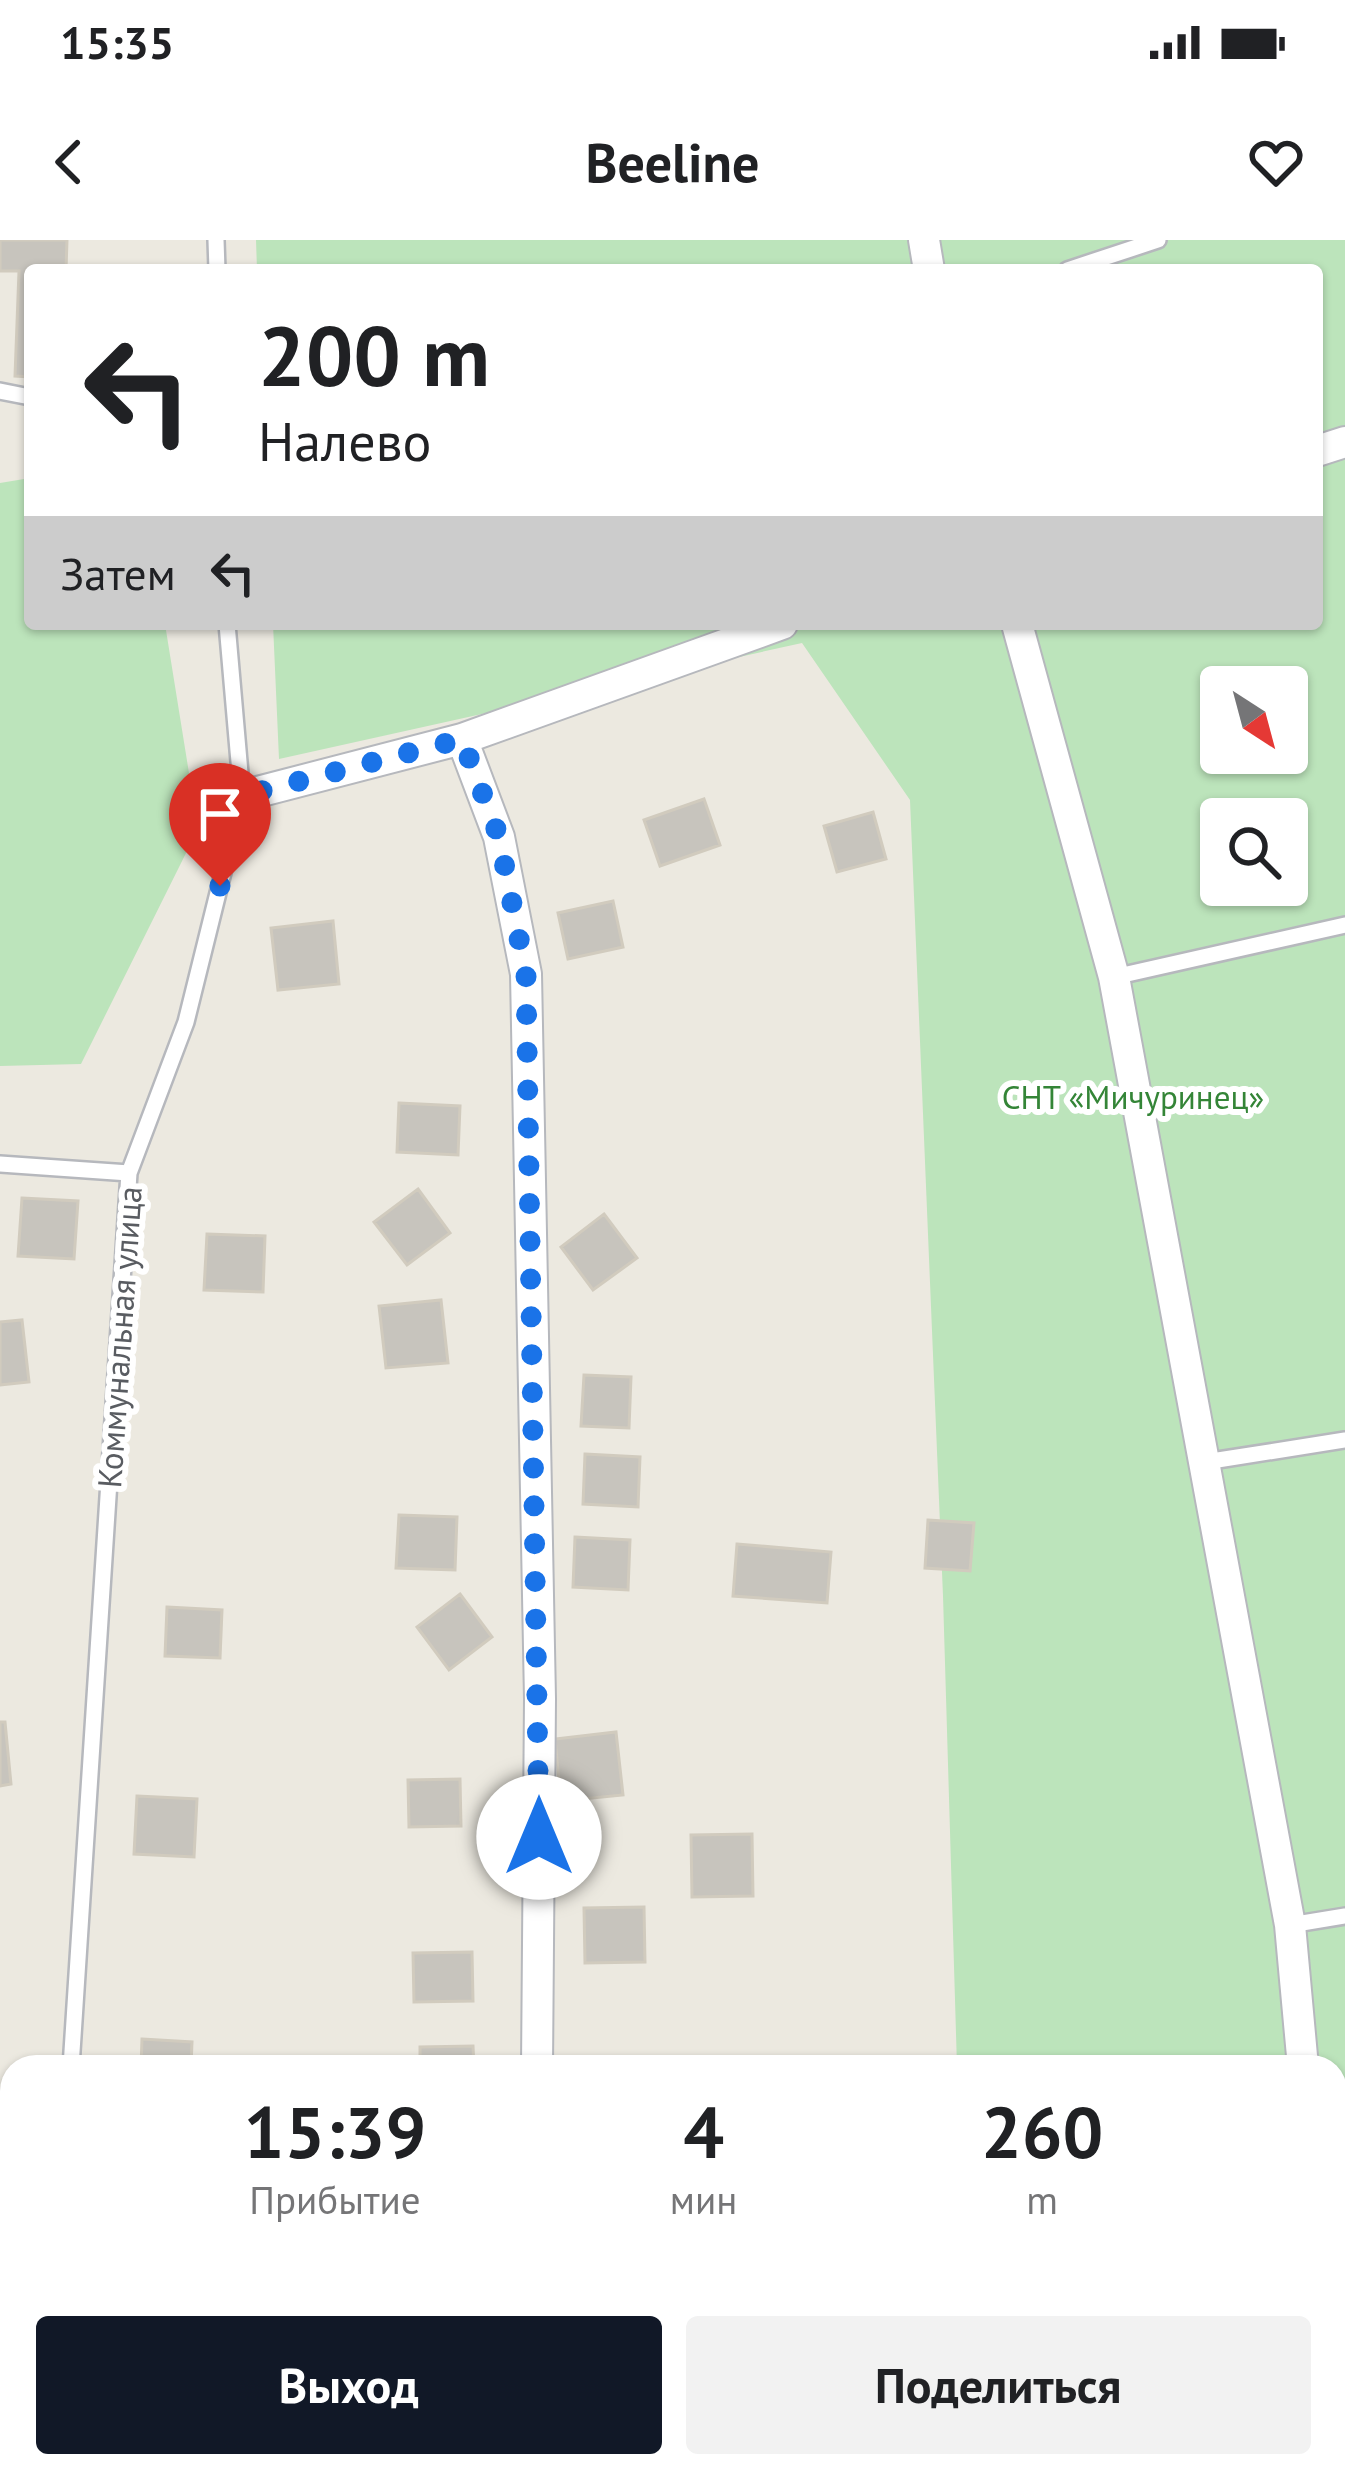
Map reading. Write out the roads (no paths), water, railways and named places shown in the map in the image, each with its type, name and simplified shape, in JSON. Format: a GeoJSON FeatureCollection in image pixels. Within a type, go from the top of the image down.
{"type":"FeatureCollection","features":[{"type":"Feature","properties":{"kind":"street"},"geometry":{"type":"LineString","coordinates":[[242,796],[462,739],[765,630]]}},
{"type":"Feature","properties":{"kind":"street"},"geometry":{"type":"LineString","coordinates":[[1019,630],[1114,977],[1290,1925],[1302,2055]]}},
{"type":"Feature","properties":{"kind":"street"},"geometry":{"type":"LineString","coordinates":[[462,739],[499,837],[526,974],[540,1699],[538,2055]]}},
{"type":"Feature","properties":{"kind":"lane"},"geometry":{"type":"LineString","coordinates":[[1085,264],[1158,240]]}},
{"type":"Feature","properties":{"kind":"lane","name":"Коммунальная улица"},"geometry":{"type":"LineString","coordinates":[[72,2055],[129,1173],[186,1022],[242,796],[228,630]]}},
{"type":"Feature","properties":{"kind":"lane"},"geometry":{"type":"LineString","coordinates":[[1114,977],[1345,925]]}},
{"type":"Feature","properties":{"kind":"lane"},"geometry":{"type":"LineString","coordinates":[[0,1164],[129,1173]]}},
{"type":"Feature","properties":{"kind":"lane"},"geometry":{"type":"LineString","coordinates":[[1205,1462],[1345,1440]]}},
{"type":"Feature","properties":{"kind":"lane"},"geometry":{"type":"LineString","coordinates":[[1290,1925],[1345,1916]]}},
{"type":"Feature","properties":{"kind":"park label","name":"СНТ «Мичуринец»"},"geometry":{"type":"Point","coordinates":[1133,1096]}}]}
